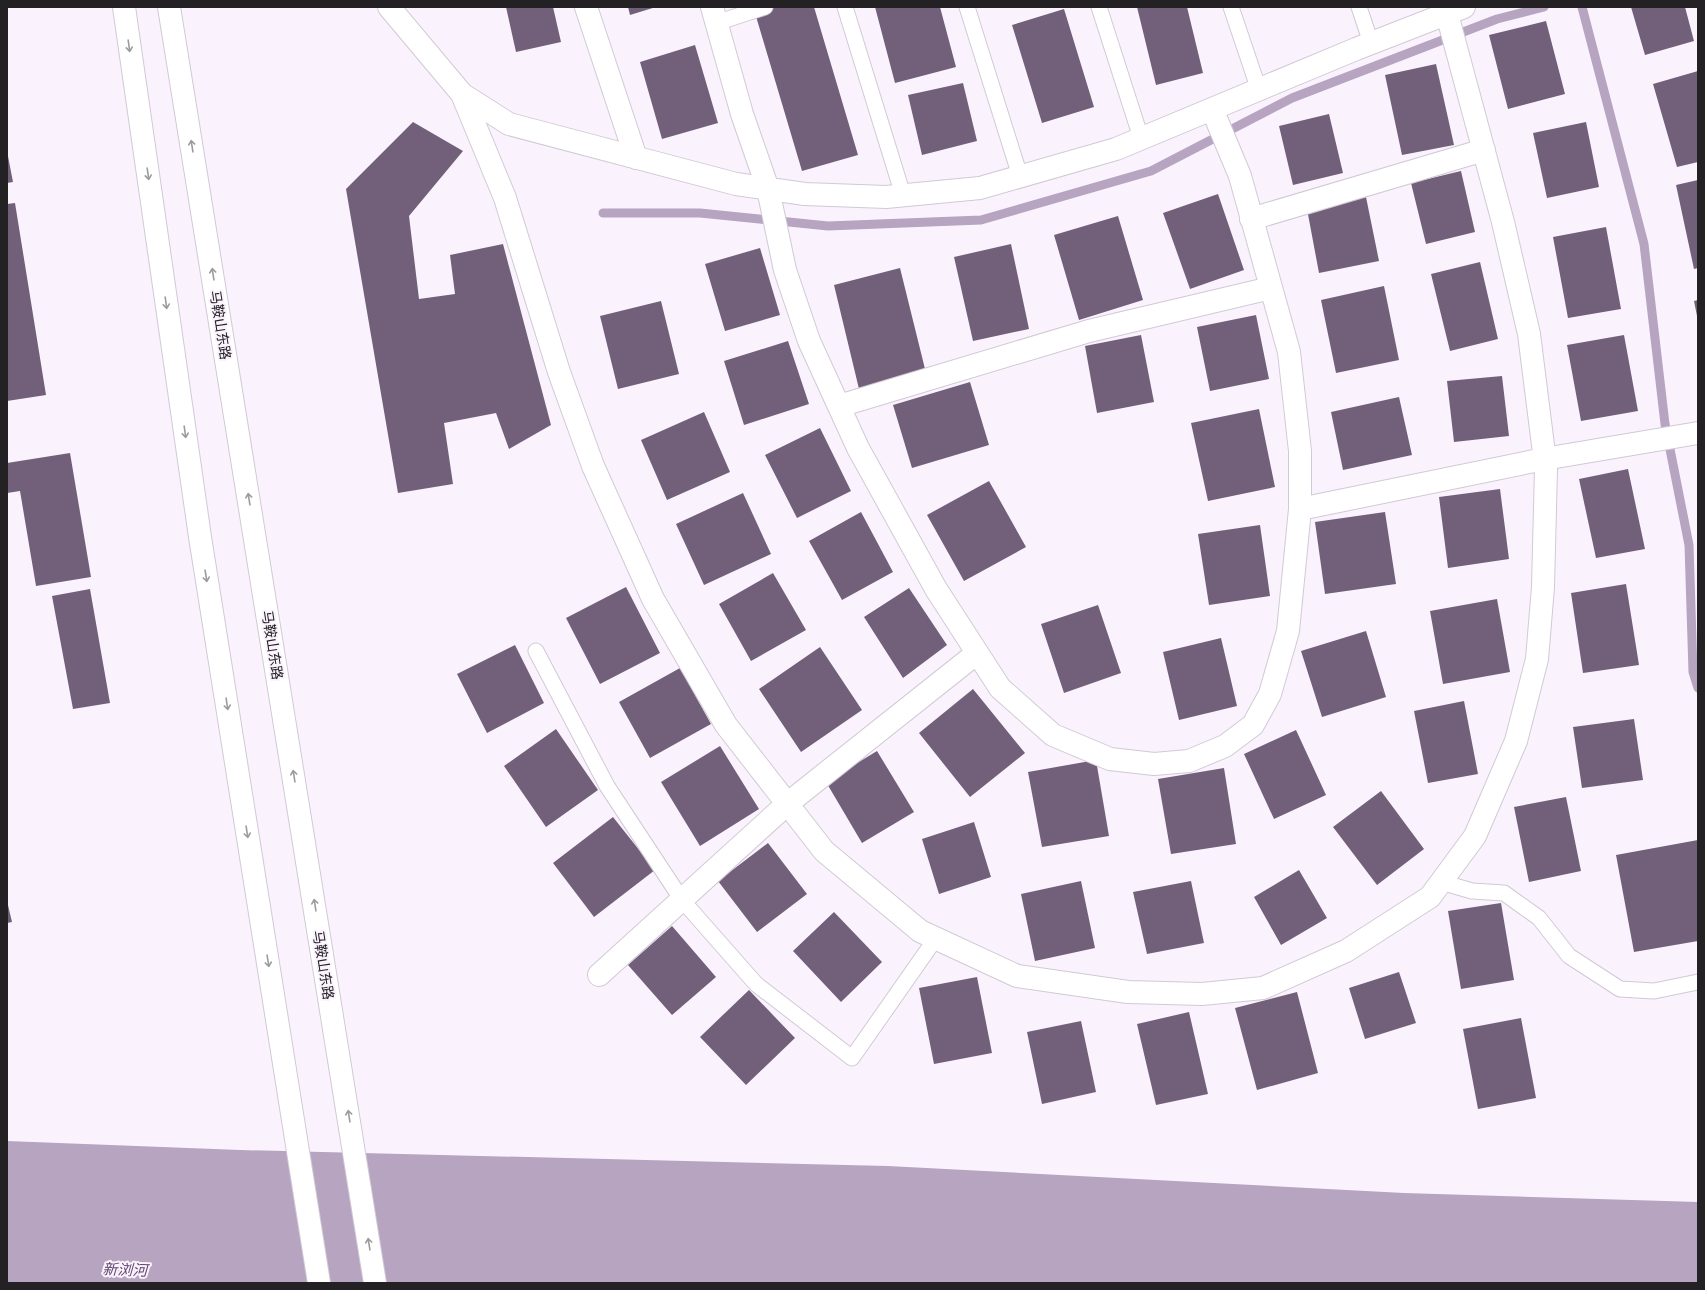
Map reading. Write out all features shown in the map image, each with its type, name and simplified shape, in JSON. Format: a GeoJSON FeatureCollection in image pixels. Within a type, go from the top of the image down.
{"type":"FeatureCollection","features":[{"type":"Feature","properties":{"kind":"street"},"geometry":{"type":"LineString","coordinates":[[124,7],[200,537],[320,1283]]}},
{"type":"Feature","properties":{"kind":"street","name":"马鞍山东路"},"geometry":{"type":"LineString","coordinates":[[169,7],[256,538],[375,1283]]}},
{"type":"Feature","properties":{"kind":"street"},"geometry":{"type":"LineString","coordinates":[[389,7],[462,94],[509,124],[769,194],[886,197],[980,188],[1116,149],[1141,138],[1214,112],[1259,90],[1371,43],[1454,15],[1456,47],[1503,222],[1528,334],[1546,469],[1543,586],[1537,659],[1516,741],[1475,836],[1430,897],[1346,951],[1263,988],[1202,994],[1128,992],[1017,976],[920,931],[824,851],[726,725],[653,599],[593,466],[559,372],[504,198],[462,94]]}},
{"type":"Feature","properties":{"kind":"street"},"geometry":{"type":"LineString","coordinates":[[586,7],[636,158]]}},
{"type":"Feature","properties":{"kind":"street"},"geometry":{"type":"LineString","coordinates":[[714,15],[742,114],[769,194],[785,270],[809,342],[858,448],[936,590],[1000,688],[1053,735],[1110,759],[1154,764],[1189,761],[1225,746],[1253,725],[1270,694],[1288,631],[1300,509],[1300,451],[1289,352],[1240,176],[1214,112]]}},
{"type":"Feature","properties":{"kind":"street"},"geometry":{"type":"LineString","coordinates":[[1252,219],[1484,150]]}},
{"type":"Feature","properties":{"kind":"street"},"geometry":{"type":"LineString","coordinates":[[839,406],[1089,331],[1271,288]]}},
{"type":"Feature","properties":{"kind":"street"},"geometry":{"type":"LineString","coordinates":[[1300,509],[1544,458],[1693,434]]}},
{"type":"Feature","properties":{"kind":"street"},"geometry":{"type":"LineString","coordinates":[[599,976],[787,804],[977,653]]}},
{"type":"Feature","properties":{"kind":"lane"},"geometry":{"type":"LineString","coordinates":[[714,15],[765,7]]}},
{"type":"Feature","properties":{"kind":"lane"},"geometry":{"type":"LineString","coordinates":[[845,7],[903,195]]}},
{"type":"Feature","properties":{"kind":"lane"},"geometry":{"type":"LineString","coordinates":[[967,7],[1020,176]]}},
{"type":"Feature","properties":{"kind":"lane"},"geometry":{"type":"LineString","coordinates":[[1100,7],[1141,138]]}},
{"type":"Feature","properties":{"kind":"lane"},"geometry":{"type":"LineString","coordinates":[[1231,7],[1259,90]]}},
{"type":"Feature","properties":{"kind":"lane"},"geometry":{"type":"LineString","coordinates":[[1359,7],[1371,43]]}},
{"type":"Feature","properties":{"kind":"lane"},"geometry":{"type":"LineString","coordinates":[[536,651],[607,786],[682,900],[756,984],[852,1058],[936,938]]}},
{"type":"Feature","properties":{"kind":"lane"},"geometry":{"type":"LineString","coordinates":[[1441,882],[1472,891],[1504,894],[1539,918],[1569,956],[1620,989],[1654,991],[1698,982]]}},
{"type":"Feature","properties":{"kind":"water","name":"新浏河"},"geometry":{"type":"Polygon","coordinates":[[[7,1141],[240,1150],[888,1166],[1404,1193],[1698,1202],[1698,1283],[7,1283],[7,1141]]]}},
{"type":"Feature","properties":{"kind":"building"},"geometry":{"type":"Polygon","coordinates":[[[506,7],[553,7],[561,42],[516,52],[506,7]]]}},
{"type":"Feature","properties":{"kind":"building"},"geometry":{"type":"Polygon","coordinates":[[[628,7],[656,7],[630,15],[628,7]]]}},
{"type":"Feature","properties":{"kind":"building"},"geometry":{"type":"Polygon","coordinates":[[[775,7],[814,7],[858,155],[802,171],[755,13],[775,7]]]}},
{"type":"Feature","properties":{"kind":"building"},"geometry":{"type":"Polygon","coordinates":[[[875,7],[940,7],[956,67],[895,83],[875,7]]]}},
{"type":"Feature","properties":{"kind":"building"},"geometry":{"type":"Polygon","coordinates":[[[1137,7],[1187,7],[1203,73],[1156,85],[1137,7]]]}},
{"type":"Feature","properties":{"kind":"building"},"geometry":{"type":"Polygon","coordinates":[[[1631,7],[1685,7],[1694,41],[1645,55],[1631,7]]]}},
{"type":"Feature","properties":{"kind":"building"},"geometry":{"type":"Polygon","coordinates":[[[1064,9],[1094,107],[1042,123],[1012,25],[1064,9]]]}},
{"type":"Feature","properties":{"kind":"building"},"geometry":{"type":"Polygon","coordinates":[[[1546,21],[1565,94],[1508,109],[1489,35],[1546,21]]]}},
{"type":"Feature","properties":{"kind":"building"},"geometry":{"type":"Polygon","coordinates":[[[695,45],[718,123],[662,139],[640,62],[695,45]]]}},
{"type":"Feature","properties":{"kind":"building"},"geometry":{"type":"Polygon","coordinates":[[[1436,64],[1454,145],[1402,155],[1385,75],[1436,64]]]}},
{"type":"Feature","properties":{"kind":"building"},"geometry":{"type":"Polygon","coordinates":[[[1698,71],[1698,162],[1677,167],[1653,84],[1698,71]]]}},
{"type":"Feature","properties":{"kind":"building"},"geometry":{"type":"Polygon","coordinates":[[[963,83],[977,141],[922,155],[908,95],[963,83]]]}},
{"type":"Feature","properties":{"kind":"building"},"geometry":{"type":"Polygon","coordinates":[[[1329,114],[1343,173],[1293,185],[1279,126],[1329,114]]]}},
{"type":"Feature","properties":{"kind":"building"},"geometry":{"type":"Polygon","coordinates":[[[413,122],[463,151],[409,216],[419,299],[455,294],[450,255],[503,244],[551,425],[509,449],[496,413],[444,423],[453,484],[398,493],[346,189],[413,122]]]}},
{"type":"Feature","properties":{"kind":"building"},"geometry":{"type":"Polygon","coordinates":[[[1586,122],[1599,187],[1547,198],[1533,133],[1586,122]]]}},
{"type":"Feature","properties":{"kind":"building"},"geometry":{"type":"Polygon","coordinates":[[[7,151],[13,182],[7,183],[7,151]]]}},
{"type":"Feature","properties":{"kind":"building"},"geometry":{"type":"Polygon","coordinates":[[[1461,171],[1475,232],[1426,244],[1411,183],[1461,171]]]}},
{"type":"Feature","properties":{"kind":"building"},"geometry":{"type":"Polygon","coordinates":[[[1698,180],[1698,268],[1694,269],[1676,185],[1698,180]]]}},
{"type":"Feature","properties":{"kind":"building"},"geometry":{"type":"Polygon","coordinates":[[[1218,194],[1244,270],[1190,289],[1163,213],[1218,194]]]}},
{"type":"Feature","properties":{"kind":"building"},"geometry":{"type":"Polygon","coordinates":[[[1366,197],[1379,261],[1319,273],[1307,209],[1366,197]]]}},
{"type":"Feature","properties":{"kind":"building"},"geometry":{"type":"Polygon","coordinates":[[[15,203],[46,395],[7,401],[7,204],[15,203]]]}},
{"type":"Feature","properties":{"kind":"building"},"geometry":{"type":"Polygon","coordinates":[[[1118,216],[1143,300],[1079,320],[1054,235],[1118,216]]]}},
{"type":"Feature","properties":{"kind":"building"},"geometry":{"type":"Polygon","coordinates":[[[1606,227],[1621,309],[1568,318],[1553,237],[1606,227]]]}},
{"type":"Feature","properties":{"kind":"building"},"geometry":{"type":"Polygon","coordinates":[[[1011,244],[1029,329],[973,341],[954,257],[1011,244]]]}},
{"type":"Feature","properties":{"kind":"building"},"geometry":{"type":"Polygon","coordinates":[[[760,248],[780,315],[725,331],[705,264],[760,248]]]}},
{"type":"Feature","properties":{"kind":"building"},"geometry":{"type":"Polygon","coordinates":[[[1480,262],[1498,339],[1450,351],[1431,274],[1480,262]]]}},
{"type":"Feature","properties":{"kind":"building"},"geometry":{"type":"Polygon","coordinates":[[[900,268],[926,373],[859,389],[834,285],[900,268]]]}},
{"type":"Feature","properties":{"kind":"building"},"geometry":{"type":"Polygon","coordinates":[[[1384,286],[1399,360],[1336,373],[1321,300],[1384,286]]]}},
{"type":"Feature","properties":{"kind":"building"},"geometry":{"type":"Polygon","coordinates":[[[1698,300],[1698,316],[1697,316],[1694,301],[1698,300]]]}},
{"type":"Feature","properties":{"kind":"building"},"geometry":{"type":"Polygon","coordinates":[[[661,301],[679,374],[618,389],[600,316],[661,301]]]}},
{"type":"Feature","properties":{"kind":"building"},"geometry":{"type":"Polygon","coordinates":[[[1256,315],[1269,379],[1210,391],[1197,327],[1256,315]]]}},
{"type":"Feature","properties":{"kind":"building"},"geometry":{"type":"Polygon","coordinates":[[[1141,335],[1154,402],[1097,413],[1085,346],[1141,335]]]}},
{"type":"Feature","properties":{"kind":"building"},"geometry":{"type":"Polygon","coordinates":[[[1624,335],[1638,411],[1581,421],[1567,345],[1624,335]]]}},
{"type":"Feature","properties":{"kind":"building"},"geometry":{"type":"Polygon","coordinates":[[[788,341],[809,404],[744,425],[724,361],[788,341]]]}},
{"type":"Feature","properties":{"kind":"building"},"geometry":{"type":"Polygon","coordinates":[[[1502,376],[1509,436],[1454,442],[1447,381],[1502,376]]]}},
{"type":"Feature","properties":{"kind":"building"},"geometry":{"type":"Polygon","coordinates":[[[970,382],[989,445],[912,468],[893,405],[970,382]]]}},
{"type":"Feature","properties":{"kind":"building"},"geometry":{"type":"Polygon","coordinates":[[[1399,397],[1412,455],[1343,470],[1331,412],[1399,397]]]}},
{"type":"Feature","properties":{"kind":"building"},"geometry":{"type":"Polygon","coordinates":[[[1259,409],[1275,487],[1208,501],[1191,423],[1259,409]]]}},
{"type":"Feature","properties":{"kind":"building"},"geometry":{"type":"Polygon","coordinates":[[[704,412],[730,472],[667,500],[641,440],[704,412]]]}},
{"type":"Feature","properties":{"kind":"building"},"geometry":{"type":"Polygon","coordinates":[[[820,428],[851,491],[797,518],[765,455],[820,428]]]}},
{"type":"Feature","properties":{"kind":"building"},"geometry":{"type":"Polygon","coordinates":[[[70,453],[91,577],[36,586],[20,491],[7,493],[7,463],[70,453]]]}},
{"type":"Feature","properties":{"kind":"building"},"geometry":{"type":"Polygon","coordinates":[[[1628,469],[1645,549],[1596,558],[1579,479],[1628,469]]]}},
{"type":"Feature","properties":{"kind":"building"},"geometry":{"type":"Polygon","coordinates":[[[989,481],[1026,547],[964,581],[927,515],[989,481]]]}},
{"type":"Feature","properties":{"kind":"building"},"geometry":{"type":"Polygon","coordinates":[[[1500,489],[1509,559],[1448,568],[1439,497],[1500,489]]]}},
{"type":"Feature","properties":{"kind":"building"},"geometry":{"type":"Polygon","coordinates":[[[743,493],[771,554],[704,585],[676,524],[743,493]]]}},
{"type":"Feature","properties":{"kind":"building"},"geometry":{"type":"Polygon","coordinates":[[[861,512],[893,572],[842,600],[809,541],[861,512]]]}},
{"type":"Feature","properties":{"kind":"building"},"geometry":{"type":"Polygon","coordinates":[[[1385,512],[1396,584],[1325,594],[1315,522],[1385,512]]]}},
{"type":"Feature","properties":{"kind":"building"},"geometry":{"type":"Polygon","coordinates":[[[1260,525],[1270,596],[1209,605],[1198,534],[1260,525]]]}},
{"type":"Feature","properties":{"kind":"building"},"geometry":{"type":"Polygon","coordinates":[[[773,573],[806,630],[751,661],[719,604],[773,573]]]}},
{"type":"Feature","properties":{"kind":"building"},"geometry":{"type":"Polygon","coordinates":[[[1626,584],[1639,665],[1583,673],[1571,593],[1626,584]]]}},
{"type":"Feature","properties":{"kind":"building"},"geometry":{"type":"Polygon","coordinates":[[[626,587],[660,653],[600,684],[566,618],[626,587]]]}},
{"type":"Feature","properties":{"kind":"building"},"geometry":{"type":"Polygon","coordinates":[[[909,588],[947,645],[903,678],[864,617],[909,588]]]}},
{"type":"Feature","properties":{"kind":"building"},"geometry":{"type":"Polygon","coordinates":[[[90,589],[110,703],[73,709],[52,596],[90,589]]]}},
{"type":"Feature","properties":{"kind":"building"},"geometry":{"type":"Polygon","coordinates":[[[1497,599],[1510,672],[1443,684],[1430,611],[1497,599]]]}},
{"type":"Feature","properties":{"kind":"building"},"geometry":{"type":"Polygon","coordinates":[[[1098,605],[1121,673],[1064,693],[1041,624],[1098,605]]]}},
{"type":"Feature","properties":{"kind":"building"},"geometry":{"type":"Polygon","coordinates":[[[1366,631],[1386,697],[1322,717],[1301,651],[1366,631]]]}},
{"type":"Feature","properties":{"kind":"building"},"geometry":{"type":"Polygon","coordinates":[[[1221,638],[1237,706],[1179,720],[1163,652],[1221,638]]]}},
{"type":"Feature","properties":{"kind":"building"},"geometry":{"type":"Polygon","coordinates":[[[515,645],[544,703],[487,733],[457,674],[515,645]]]}},
{"type":"Feature","properties":{"kind":"building"},"geometry":{"type":"Polygon","coordinates":[[[820,647],[862,710],[801,752],[759,689],[820,647]]]}},
{"type":"Feature","properties":{"kind":"building"},"geometry":{"type":"Polygon","coordinates":[[[680,668],[711,724],[650,758],[619,702],[680,668]]]}},
{"type":"Feature","properties":{"kind":"building"},"geometry":{"type":"Polygon","coordinates":[[[973,689],[1025,753],[970,797],[919,733],[973,689]]]}},
{"type":"Feature","properties":{"kind":"building"},"geometry":{"type":"Polygon","coordinates":[[[1464,701],[1478,774],[1428,783],[1414,711],[1464,701]]]}},
{"type":"Feature","properties":{"kind":"building"},"geometry":{"type":"Polygon","coordinates":[[[1634,719],[1643,780],[1582,788],[1573,727],[1634,719]]]}},
{"type":"Feature","properties":{"kind":"building"},"geometry":{"type":"Polygon","coordinates":[[[556,729],[598,790],[546,827],[504,766],[556,729]]]}},
{"type":"Feature","properties":{"kind":"building"},"geometry":{"type":"Polygon","coordinates":[[[1296,730],[1326,795],[1274,819],[1244,754],[1296,730]]]}},
{"type":"Feature","properties":{"kind":"building"},"geometry":{"type":"Polygon","coordinates":[[[720,746],[759,809],[700,846],[661,782],[720,746]]]}},
{"type":"Feature","properties":{"kind":"building"},"geometry":{"type":"Polygon","coordinates":[[[877,751],[914,812],[862,843],[826,782],[877,751]]]}},
{"type":"Feature","properties":{"kind":"building"},"geometry":{"type":"Polygon","coordinates":[[[1096,760],[1109,836],[1042,847],[1028,772],[1096,760]]]}},
{"type":"Feature","properties":{"kind":"building"},"geometry":{"type":"Polygon","coordinates":[[[1224,768],[1236,844],[1171,854],[1158,779],[1224,768]]]}},
{"type":"Feature","properties":{"kind":"building"},"geometry":{"type":"Polygon","coordinates":[[[1381,791],[1424,849],[1377,885],[1333,827],[1381,791]]]}},
{"type":"Feature","properties":{"kind":"building"},"geometry":{"type":"Polygon","coordinates":[[[1566,797],[1581,871],[1529,882],[1514,807],[1566,797]]]}},
{"type":"Feature","properties":{"kind":"building"},"geometry":{"type":"Polygon","coordinates":[[[613,817],[655,870],[594,917],[553,863],[613,817]]]}},
{"type":"Feature","properties":{"kind":"building"},"geometry":{"type":"Polygon","coordinates":[[[974,822],[991,877],[939,894],[922,839],[974,822]]]}},
{"type":"Feature","properties":{"kind":"building"},"geometry":{"type":"Polygon","coordinates":[[[1698,840],[1698,941],[1634,952],[1616,855],[1698,840]]]}},
{"type":"Feature","properties":{"kind":"building"},"geometry":{"type":"Polygon","coordinates":[[[768,843],[807,894],[757,932],[718,881],[768,843]]]}},
{"type":"Feature","properties":{"kind":"building"},"geometry":{"type":"Polygon","coordinates":[[[1299,870],[1327,918],[1281,945],[1254,897],[1299,870]]]}},
{"type":"Feature","properties":{"kind":"building"},"geometry":{"type":"Polygon","coordinates":[[[1081,881],[1095,948],[1035,961],[1021,894],[1081,881]]]}},
{"type":"Feature","properties":{"kind":"building"},"geometry":{"type":"Polygon","coordinates":[[[1191,881],[1204,943],[1147,954],[1133,892],[1191,881]]]}},
{"type":"Feature","properties":{"kind":"building"},"geometry":{"type":"Polygon","coordinates":[[[7,901],[12,922],[7,923],[7,901]]]}},
{"type":"Feature","properties":{"kind":"building"},"geometry":{"type":"Polygon","coordinates":[[[1501,903],[1514,980],[1461,989],[1448,911],[1501,903]]]}},
{"type":"Feature","properties":{"kind":"building"},"geometry":{"type":"Polygon","coordinates":[[[834,912],[882,962],[841,1002],[793,951],[834,912]]]}},
{"type":"Feature","properties":{"kind":"building"},"geometry":{"type":"Polygon","coordinates":[[[672,926],[716,977],[672,1015],[628,965],[672,926]]]}},
{"type":"Feature","properties":{"kind":"building"},"geometry":{"type":"Polygon","coordinates":[[[1399,972],[1416,1023],[1365,1039],[1349,988],[1399,972]]]}},
{"type":"Feature","properties":{"kind":"building"},"geometry":{"type":"Polygon","coordinates":[[[977,977],[992,1053],[934,1064],[919,988],[977,977]]]}},
{"type":"Feature","properties":{"kind":"building"},"geometry":{"type":"Polygon","coordinates":[[[749,990],[795,1038],[746,1085],[700,1037],[749,990]]]}},
{"type":"Feature","properties":{"kind":"building"},"geometry":{"type":"Polygon","coordinates":[[[1297,992],[1318,1073],[1257,1090],[1235,1008],[1297,992]]]}},
{"type":"Feature","properties":{"kind":"building"},"geometry":{"type":"Polygon","coordinates":[[[1189,1012],[1208,1094],[1156,1105],[1137,1024],[1189,1012]]]}},
{"type":"Feature","properties":{"kind":"building"},"geometry":{"type":"Polygon","coordinates":[[[1521,1018],[1536,1098],[1478,1109],[1463,1029],[1521,1018]]]}},
{"type":"Feature","properties":{"kind":"building"},"geometry":{"type":"Polygon","coordinates":[[[1081,1021],[1096,1092],[1042,1104],[1027,1032],[1081,1021]]]}},
{"type":"Feature","properties":{"kind":"waterway"},"geometry":{"type":"LineString","coordinates":[[603,213],[700,213],[828,226],[981,220],[1151,171],[1292,98],[1497,19],[1544,7]]}},
{"type":"Feature","properties":{"kind":"waterway"},"geometry":{"type":"LineString","coordinates":[[1582,7],[1644,244],[1665,424],[1689,545],[1693,672],[1698,688]]}}]}
